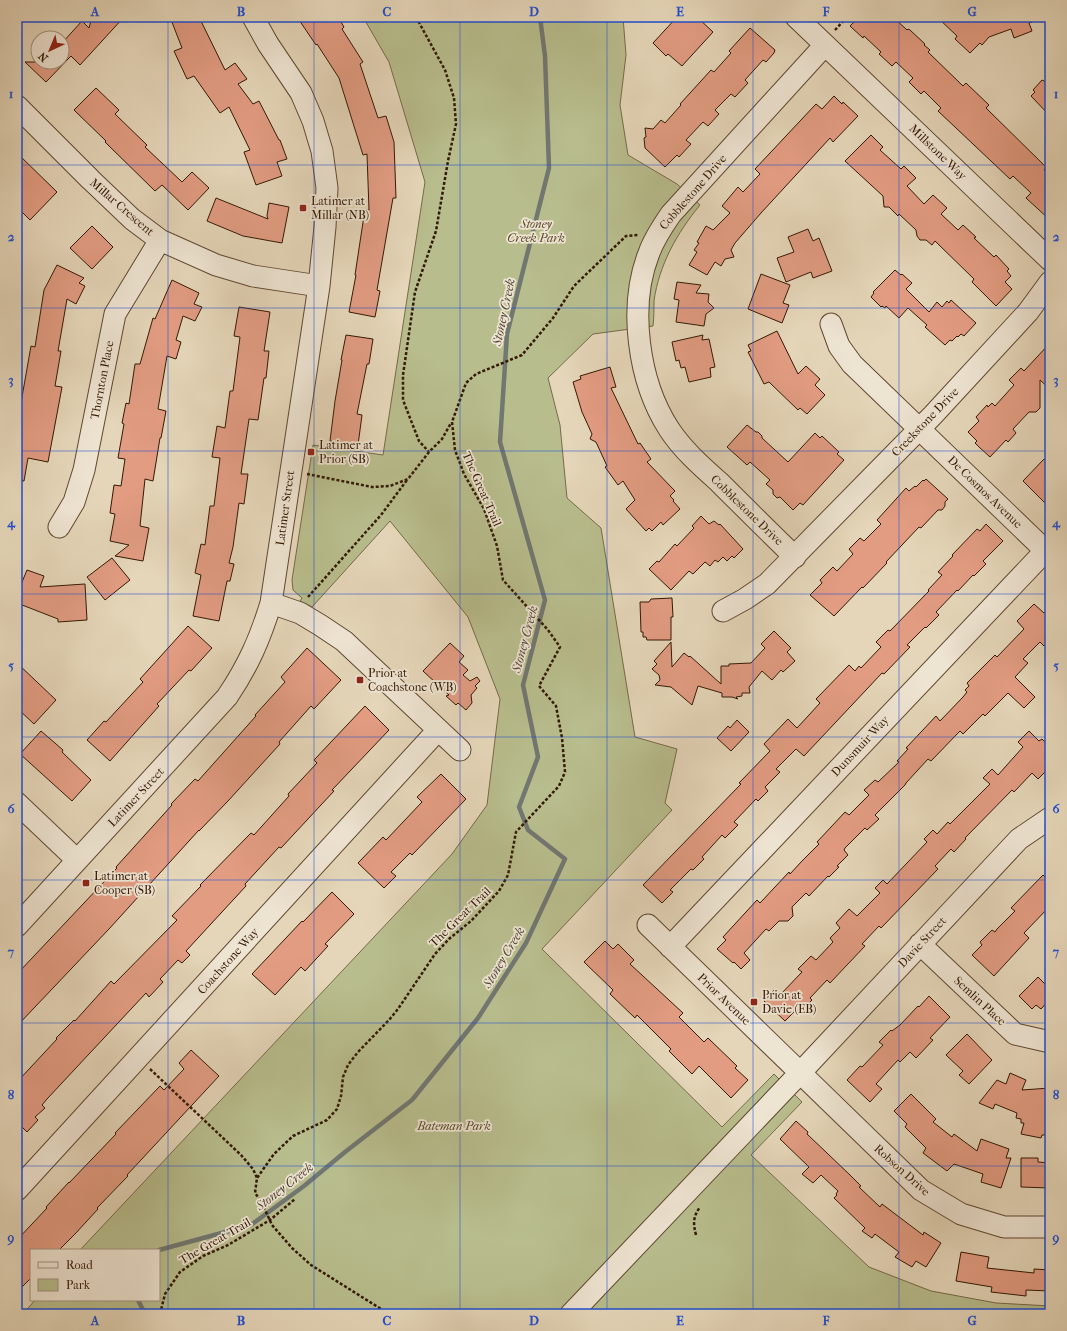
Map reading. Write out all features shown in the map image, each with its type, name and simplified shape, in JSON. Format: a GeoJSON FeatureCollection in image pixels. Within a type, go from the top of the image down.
{"type":"FeatureCollection","features":[{"type":"Feature","properties":{"kind":"street","name":"Latimer Street"},"geometry":{"type":"LineString","coordinates":[[17,926],[227,697],[239,680],[258,642],[271,603],[319,286],[327,188],[322,150],[313,121],[301,93],[268,44],[253,17]]}},
{"type":"Feature","properties":{"kind":"street","name":"Millstone Way"},"geometry":{"type":"LineString","coordinates":[[796,17],[828,39],[1050,260]]}},
{"type":"Feature","properties":{"kind":"street","name":"Cobblestone Drive"},"geometry":{"type":"LineString","coordinates":[[795,557],[693,457],[669,429],[653,397],[643,363],[638,324],[639,300],[642,276],[648,254],[657,234],[671,214],[828,39]]}},
{"type":"Feature","properties":{"kind":"street","name":"Millar Crescent"},"geometry":{"type":"LineString","coordinates":[[17,106],[132,219],[160,240],[216,265],[253,276],[319,286]]}},
{"type":"Feature","properties":{"kind":"street","name":"Thornton Place"},"geometry":{"type":"LineString","coordinates":[[59,527],[74,502],[84,470],[115,314],[160,240]]}},
{"type":"Feature","properties":{"kind":"street","name":"Creekstone Drive"},"geometry":{"type":"LineString","coordinates":[[723,611],[746,600],[767,584],[795,557],[920,428],[1028,312],[1050,282]]}},
{"type":"Feature","properties":{"kind":"street","name":"De Cosmos Avenue"},"geometry":{"type":"LineString","coordinates":[[831,324],[839,346],[852,364],[1048,551]]}},
{"type":"Feature","properties":{"kind":"street","name":"Dunsmuir Way"},"geometry":{"type":"LineString","coordinates":[[670,947],[1048,551]]}},
{"type":"Feature","properties":{"kind":"street"},"geometry":{"type":"LineString","coordinates":[[271,603],[300,614],[344,641],[460,750]]}},
{"type":"Feature","properties":{"kind":"street","name":"Coachstone Way"},"geometry":{"type":"LineString","coordinates":[[17,1190],[438,730]]}},
{"type":"Feature","properties":{"kind":"street"},"geometry":{"type":"LineString","coordinates":[[17,804],[77,860]]}},
{"type":"Feature","properties":{"kind":"street","name":"Davie Street"},"geometry":{"type":"LineString","coordinates":[[570,1314],[800,1073],[1019,839],[1050,818]]}},
{"type":"Feature","properties":{"kind":"street","name":"Prior Avenue"},"geometry":{"type":"LineString","coordinates":[[648,925],[800,1073]]}},
{"type":"Feature","properties":{"kind":"street","name":"Semlin Place"},"geometry":{"type":"LineString","coordinates":[[920,944],[1015,1034],[1050,1042]]}},
{"type":"Feature","properties":{"kind":"street","name":"Robson Drive"},"geometry":{"type":"LineString","coordinates":[[800,1073],[921,1190],[961,1214],[1004,1226],[1050,1227]]}},
{"type":"Feature","properties":{"kind":"path"},"geometry":{"type":"LineString","coordinates":[[416,17],[445,70],[454,98],[456,124],[436,231],[415,292],[403,375],[403,400],[419,441],[429,452]]}},
{"type":"Feature","properties":{"kind":"path"},"geometry":{"type":"LineString","coordinates":[[828,39],[847,17]]}},
{"type":"Feature","properties":{"kind":"path","name":"The Great Trail"},"geometry":{"type":"LineString","coordinates":[[257,1178],[274,1154],[293,1136],[328,1120],[337,1109],[341,1096],[343,1077],[354,1056],[398,1010],[434,954],[449,939],[471,921],[499,891],[508,875],[516,832],[559,786],[565,772],[562,738],[556,706],[539,686],[560,647],[548,630],[503,580],[497,546],[484,509],[464,474],[455,450],[452,422],[466,383],[476,374],[522,355],[553,318],[574,286],[626,236],[657,234]]}},
{"type":"Feature","properties":{"kind":"path"},"geometry":{"type":"LineString","coordinates":[[300,614],[309,596],[381,515],[429,452],[442,439],[452,422]]}},
{"type":"Feature","properties":{"kind":"path"},"geometry":{"type":"LineString","coordinates":[[291,472],[372,487],[390,486],[408,479]]}},
{"type":"Feature","properties":{"kind":"path"},"geometry":{"type":"LineString","coordinates":[[139,1058],[241,1155],[254,1170],[257,1178],[255,1193],[261,1201],[272,1225],[292,1248],[311,1265],[389,1314]]}},
{"type":"Feature","properties":{"kind":"path","name":"The Great Trail"},"geometry":{"type":"LineString","coordinates":[[160,1314],[165,1294],[180,1272],[203,1256],[228,1245],[270,1220],[295,1199]]}},
{"type":"Feature","properties":{"kind":"green space"},"geometry":{"type":"Polygon","coordinates":[[[363,17],[623,17],[626,55],[620,105],[628,155],[677,184],[700,205],[677,238],[665,262],[656,288],[653,326],[593,334],[548,378],[560,425],[567,498],[601,528],[635,737],[677,749],[665,803],[672,810],[542,949],[722,1127],[774,1074],[802,1102],[751,1155],[869,1267],[931,1291],[996,1303],[1050,1306],[1050,1314],[23,1314],[34,1301],[160,1301],[160,1249],[81,1249],[452,854],[487,805],[500,699],[468,617],[390,521],[312,607],[300,601],[302,598],[293,590],[292,580],[313,445],[383,455],[425,182],[389,62],[363,17]]]}},
{"type":"Feature","properties":{"kind":"building"},"geometry":{"type":"Polygon","coordinates":[[[92,17],[124,17],[80,65],[71,56],[70,57],[70,34],[82,21],[89,28],[92,17]]]}},
{"type":"Feature","properties":{"kind":"building"},"geometry":{"type":"Polygon","coordinates":[[[170,17],[199,17],[225,70],[235,63],[247,79],[238,84],[253,104],[259,101],[280,140],[287,159],[277,162],[282,176],[256,185],[244,152],[250,150],[229,107],[220,113],[194,76],[187,79],[174,51],[182,48],[170,17]]]}},
{"type":"Feature","properties":{"kind":"building"},"geometry":{"type":"Polygon","coordinates":[[[297,17],[338,17],[344,27],[342,29],[363,62],[360,64],[378,118],[386,116],[394,142],[396,198],[393,198],[377,290],[380,291],[375,317],[349,312],[356,275],[365,209],[369,210],[367,154],[363,155],[339,78],[297,17]]]}},
{"type":"Feature","properties":{"kind":"building"},"geometry":{"type":"Polygon","coordinates":[[[677,17],[697,17],[713,32],[682,66],[668,54],[666,56],[653,43],[677,17]]]}},
{"type":"Feature","properties":{"kind":"building"},"geometry":{"type":"Polygon","coordinates":[[[859,17],[893,17],[925,44],[924,45],[930,50],[928,52],[963,86],[966,83],[989,105],[986,108],[1046,167],[1044,170],[1050,176],[1050,220],[1026,198],[1031,193],[1013,176],[1010,179],[938,111],[941,108],[924,91],[921,94],[909,82],[913,78],[896,62],[892,66],[879,54],[881,52],[864,36],[863,38],[850,26],[859,17]]]}},
{"type":"Feature","properties":{"kind":"building"},"geometry":{"type":"Polygon","coordinates":[[[937,17],[1041,17],[1041,19],[1029,23],[1032,31],[1014,38],[1011,29],[989,37],[982,45],[980,43],[970,53],[955,39],[957,36],[937,17]]]}},
{"type":"Feature","properties":{"kind":"building"},"geometry":{"type":"Polygon","coordinates":[[[750,28],[775,50],[774,53],[766,62],[763,60],[745,80],[748,83],[735,97],[731,94],[715,110],[719,114],[708,126],[703,122],[686,140],[691,144],[679,157],[677,155],[665,167],[645,148],[645,128],[653,129],[661,120],[665,123],[711,70],[714,72],[731,53],[729,51],[750,28]]]}},
{"type":"Feature","properties":{"kind":"building"},"geometry":{"type":"Polygon","coordinates":[[[25,62],[30,62],[30,67],[25,62]]]}},
{"type":"Feature","properties":{"kind":"building"},"geometry":{"type":"Polygon","coordinates":[[[33,70],[58,70],[46,82],[33,70]]]}},
{"type":"Feature","properties":{"kind":"building"},"geometry":{"type":"Polygon","coordinates":[[[1042,80],[1050,84],[1050,116],[1031,96],[1035,92],[1033,90],[1042,80]]]}},
{"type":"Feature","properties":{"kind":"building"},"geometry":{"type":"Polygon","coordinates":[[[96,88],[119,110],[115,114],[147,145],[145,147],[182,182],[192,172],[209,188],[188,210],[162,185],[155,191],[74,110],[96,88]]]}},
{"type":"Feature","properties":{"kind":"building"},"geometry":{"type":"Polygon","coordinates":[[[834,96],[858,116],[833,142],[830,138],[761,213],[735,243],[731,250],[734,257],[725,259],[721,266],[715,262],[707,275],[689,265],[697,252],[694,250],[699,243],[697,242],[706,226],[713,230],[730,213],[722,206],[738,187],[743,192],[760,174],[755,169],[816,104],[822,109],[834,96]]]}},
{"type":"Feature","properties":{"kind":"building"},"geometry":{"type":"Polygon","coordinates":[[[871,135],[883,147],[880,150],[901,169],[904,166],[916,178],[907,186],[924,204],[933,195],[947,208],[941,214],[958,230],[963,225],[976,237],[974,238],[994,257],[996,255],[1009,269],[1007,271],[1011,276],[1005,282],[1012,289],[996,306],[972,282],[974,279],[935,241],[932,245],[926,240],[920,240],[917,236],[916,230],[899,214],[898,216],[889,207],[884,207],[883,196],[845,161],[871,135]]]}},
{"type":"Feature","properties":{"kind":"building"},"geometry":{"type":"Polygon","coordinates":[[[17,153],[57,192],[30,220],[17,207],[17,153]]]}},
{"type":"Feature","properties":{"kind":"building"},"geometry":{"type":"Polygon","coordinates":[[[216,198],[268,219],[269,203],[289,207],[282,243],[243,236],[207,221],[216,198]]]}},
{"type":"Feature","properties":{"kind":"building"},"geometry":{"type":"Polygon","coordinates":[[[92,226],[113,247],[92,269],[70,248],[92,226]]]}},
{"type":"Feature","properties":{"kind":"building"},"geometry":{"type":"Polygon","coordinates":[[[808,229],[813,241],[819,238],[832,271],[813,278],[811,272],[786,282],[777,258],[794,252],[788,237],[808,229]]]}},
{"type":"Feature","properties":{"kind":"building"},"geometry":{"type":"Polygon","coordinates":[[[57,265],[84,278],[79,283],[85,286],[76,304],[67,299],[58,351],[61,351],[55,386],[62,387],[48,462],[28,458],[24,481],[17,480],[17,433],[31,346],[35,347],[44,290],[57,265]]]}},
{"type":"Feature","properties":{"kind":"building"},"geometry":{"type":"Polygon","coordinates":[[[895,270],[912,283],[906,289],[929,312],[937,302],[942,307],[947,301],[949,303],[951,300],[976,323],[964,336],[961,334],[952,341],[950,340],[945,345],[925,327],[927,325],[908,308],[899,318],[886,306],[885,308],[882,306],[881,307],[871,297],[874,293],[873,292],[895,270]]]}},
{"type":"Feature","properties":{"kind":"building"},"geometry":{"type":"Polygon","coordinates":[[[761,274],[790,285],[783,303],[789,305],[782,323],[748,309],[761,274]]]}},
{"type":"Feature","properties":{"kind":"building"},"geometry":{"type":"Polygon","coordinates":[[[172,280],[199,293],[194,304],[202,307],[195,321],[183,316],[176,340],[181,342],[176,359],[167,356],[158,409],[166,411],[153,481],[145,479],[140,526],[149,528],[143,561],[115,556],[129,545],[110,541],[115,514],[110,513],[114,485],[121,486],[125,459],[118,458],[124,424],[122,423],[126,403],[129,404],[135,364],[140,364],[153,318],[155,319],[172,280]]]}},
{"type":"Feature","properties":{"kind":"building"},"geometry":{"type":"Polygon","coordinates":[[[677,282],[701,285],[696,293],[709,294],[708,302],[714,308],[706,314],[704,326],[676,322],[679,300],[674,299],[677,282]]]}},
{"type":"Feature","properties":{"kind":"building"},"geometry":{"type":"Polygon","coordinates":[[[239,307],[270,312],[264,351],[269,351],[266,378],[264,378],[258,420],[249,419],[241,474],[248,474],[244,504],[239,503],[233,547],[229,563],[234,564],[230,581],[227,581],[219,621],[193,616],[201,575],[195,573],[201,544],[205,545],[210,506],[214,506],[220,458],[212,457],[217,426],[225,428],[230,391],[233,391],[240,337],[234,336],[239,307]]]}},
{"type":"Feature","properties":{"kind":"building"},"geometry":{"type":"Polygon","coordinates":[[[777,331],[798,374],[806,366],[820,379],[815,385],[825,395],[807,414],[800,408],[798,410],[769,382],[764,384],[748,352],[751,351],[748,345],[777,331]]]}},
{"type":"Feature","properties":{"kind":"building"},"geometry":{"type":"Polygon","coordinates":[[[346,335],[373,339],[369,364],[367,364],[357,414],[362,415],[358,445],[330,441],[341,360],[346,335]]]}},
{"type":"Feature","properties":{"kind":"building"},"geometry":{"type":"Polygon","coordinates":[[[703,335],[702,340],[709,339],[715,367],[710,368],[711,377],[689,382],[685,367],[681,368],[679,360],[676,361],[672,342],[703,335]]]}},
{"type":"Feature","properties":{"kind":"building"},"geometry":{"type":"Polygon","coordinates":[[[1050,343],[1050,389],[1040,380],[1040,408],[1036,412],[1029,412],[1013,429],[1016,433],[1008,442],[1006,440],[990,457],[975,443],[977,441],[968,432],[979,421],[976,417],[987,405],[988,407],[992,403],[995,406],[1014,385],[1009,380],[1021,368],[1024,371],[1050,343]]]}},
{"type":"Feature","properties":{"kind":"building"},"geometry":{"type":"Polygon","coordinates":[[[610,367],[616,387],[611,388],[638,444],[640,443],[651,459],[647,462],[675,491],[670,496],[680,509],[663,525],[661,522],[652,531],[649,528],[646,531],[626,509],[635,500],[623,481],[618,485],[605,467],[607,466],[596,442],[590,439],[592,434],[582,412],[573,382],[581,379],[580,376],[610,367]]]}},
{"type":"Feature","properties":{"kind":"building"},"geometry":{"type":"Polygon","coordinates":[[[747,425],[758,432],[762,438],[788,462],[815,433],[820,438],[822,436],[839,452],[837,454],[844,460],[803,505],[800,503],[793,510],[780,497],[777,498],[773,494],[773,490],[766,484],[770,480],[750,462],[747,465],[727,447],[747,425]]]}},
{"type":"Feature","properties":{"kind":"building"},"geometry":{"type":"Polygon","coordinates":[[[1044,459],[1050,465],[1050,508],[1023,481],[1044,459]]]}},
{"type":"Feature","properties":{"kind":"building"},"geometry":{"type":"Polygon","coordinates":[[[926,479],[948,499],[945,502],[945,506],[942,510],[938,510],[921,528],[919,527],[886,562],[887,563],[834,616],[810,595],[822,583],[820,580],[833,567],[837,571],[853,554],[849,549],[860,538],[864,541],[881,524],[877,520],[906,488],[909,491],[926,479]]]}},
{"type":"Feature","properties":{"kind":"building"},"geometry":{"type":"Polygon","coordinates":[[[701,516],[709,524],[714,521],[719,525],[720,524],[743,549],[734,558],[732,556],[727,561],[723,557],[718,562],[715,560],[710,566],[705,562],[693,574],[689,571],[671,590],[649,569],[657,561],[659,562],[675,544],[677,546],[694,528],[692,526],[701,516]]]}},
{"type":"Feature","properties":{"kind":"building"},"geometry":{"type":"Polygon","coordinates":[[[986,524],[1003,541],[983,561],[986,564],[958,591],[957,590],[936,612],[939,615],[907,645],[910,647],[884,674],[882,673],[804,756],[796,749],[776,769],[780,772],[765,787],[768,791],[758,801],[756,799],[734,822],[738,825],[725,838],[722,835],[702,857],[704,859],[693,870],[691,869],[670,890],[673,892],[662,903],[643,885],[741,784],[739,783],[770,751],[764,744],[788,719],[797,728],[820,703],[816,699],[849,665],[855,671],[859,666],[861,668],[881,647],[876,642],[888,630],[890,631],[929,591],[928,590],[942,575],[938,572],[953,556],[952,555],[977,529],[980,531],[986,524]]]}},
{"type":"Feature","properties":{"kind":"building"},"geometry":{"type":"Polygon","coordinates":[[[112,558],[130,580],[105,600],[87,577],[112,558]]]}},
{"type":"Feature","properties":{"kind":"building"},"geometry":{"type":"Polygon","coordinates":[[[27,570],[44,576],[40,587],[85,584],[87,620],[58,622],[58,619],[17,603],[17,594],[27,570]]]}},
{"type":"Feature","properties":{"kind":"building"},"geometry":{"type":"Polygon","coordinates":[[[672,598],[673,617],[671,617],[671,640],[647,640],[646,637],[643,637],[643,632],[641,632],[640,602],[649,602],[651,599],[672,598]]]}},
{"type":"Feature","properties":{"kind":"building"},"geometry":{"type":"Polygon","coordinates":[[[1034,604],[1044,613],[1050,607],[1050,641],[1044,646],[1040,642],[1023,659],[1028,663],[1015,677],[1035,697],[1024,708],[1008,693],[985,716],[983,714],[963,734],[960,731],[931,761],[928,759],[875,815],[879,819],[867,830],[865,828],[845,848],[844,850],[848,855],[837,866],[839,867],[809,896],[806,893],[792,907],[793,916],[788,921],[779,921],[769,931],[766,929],[744,953],[750,960],[741,969],[717,949],[726,940],[723,937],[757,900],[760,903],[789,872],[790,874],[819,844],[817,842],[845,812],[849,815],[869,795],[864,790],[875,780],[878,782],[899,762],[897,761],[908,749],[906,748],[936,716],[940,721],[963,697],[967,692],[965,690],[969,686],[967,683],[995,655],[997,657],[1024,629],[1017,621],[1034,604]]]}},
{"type":"Feature","properties":{"kind":"building"},"geometry":{"type":"Polygon","coordinates":[[[188,626],[212,648],[157,704],[159,706],[110,761],[87,740],[143,682],[140,679],[188,626]]]}},
{"type":"Feature","properties":{"kind":"building"},"geometry":{"type":"Polygon","coordinates":[[[774,631],[791,648],[787,652],[795,661],[783,672],[781,670],[772,680],[762,671],[749,687],[750,693],[742,693],[742,696],[736,697],[738,699],[732,697],[722,697],[722,693],[698,686],[692,705],[671,687],[655,685],[660,680],[659,675],[652,669],[657,664],[654,661],[671,642],[672,667],[684,653],[689,657],[690,656],[721,684],[721,666],[751,663],[765,648],[761,644],[774,631]]]}},
{"type":"Feature","properties":{"kind":"building"},"geometry":{"type":"Polygon","coordinates":[[[450,643],[464,656],[459,662],[468,670],[463,675],[470,681],[477,677],[480,681],[475,686],[477,688],[471,695],[472,703],[466,710],[458,703],[456,705],[446,696],[449,695],[423,671],[450,643]]]}},
{"type":"Feature","properties":{"kind":"building"},"geometry":{"type":"Polygon","coordinates":[[[307,648],[341,680],[314,709],[311,706],[279,742],[280,744],[228,801],[199,830],[109,929],[17,1026],[17,974],[117,868],[116,867],[172,805],[171,804],[195,779],[198,781],[256,716],[255,715],[285,682],[281,677],[307,648]]]}},
{"type":"Feature","properties":{"kind":"building"},"geometry":{"type":"Polygon","coordinates":[[[17,663],[56,700],[34,724],[17,708],[17,663]]]}},
{"type":"Feature","properties":{"kind":"building"},"geometry":{"type":"Polygon","coordinates":[[[365,706],[389,730],[332,790],[334,791],[281,848],[279,847],[245,884],[246,886],[186,951],[190,955],[182,963],[178,960],[160,979],[163,982],[149,997],[146,993],[47,1099],[42,1105],[45,1108],[35,1117],[38,1120],[27,1132],[17,1122],[17,1082],[57,1039],[56,1038],[74,1020],[75,1021],[111,981],[114,984],[177,920],[172,916],[251,833],[254,835],[289,796],[288,794],[317,763],[314,760],[365,706]]]}},
{"type":"Feature","properties":{"kind":"building"},"geometry":{"type":"Polygon","coordinates":[[[737,720],[749,732],[731,751],[717,738],[728,726],[730,728],[737,720]]]}},
{"type":"Feature","properties":{"kind":"building"},"geometry":{"type":"Polygon","coordinates":[[[41,731],[63,750],[62,752],[91,780],[72,801],[20,754],[41,731]]]}},
{"type":"Feature","properties":{"kind":"building"},"geometry":{"type":"Polygon","coordinates":[[[1029,731],[1039,741],[1042,739],[1050,747],[1050,767],[1038,779],[1032,773],[1014,792],[1012,790],[965,838],[966,839],[954,852],[951,849],[935,866],[938,869],[881,928],[879,926],[862,944],[865,946],[830,983],[827,980],[810,998],[812,1000],[799,1014],[796,1010],[785,1021],[764,1001],[774,990],[780,995],[802,972],[798,969],[811,956],[816,960],[833,942],[830,938],[840,928],[836,923],[849,909],[857,916],[880,893],[875,888],[883,880],[887,884],[927,842],[924,839],[933,830],[937,834],[948,822],[950,824],[990,784],[983,778],[992,769],[998,775],[1023,747],[1018,742],[1029,731]]]}},
{"type":"Feature","properties":{"kind":"building"},"geometry":{"type":"Polygon","coordinates":[[[441,774],[466,799],[412,855],[410,853],[391,872],[396,876],[384,888],[358,863],[383,837],[386,840],[422,802],[417,797],[441,774]]]}},
{"type":"Feature","properties":{"kind":"building"},"geometry":{"type":"Polygon","coordinates":[[[1043,875],[1050,882],[1050,906],[1024,933],[1029,938],[994,976],[972,955],[982,945],[980,942],[992,930],[995,932],[1015,911],[1011,908],[1043,875]]]}},
{"type":"Feature","properties":{"kind":"building"},"geometry":{"type":"Polygon","coordinates":[[[332,892],[354,914],[325,944],[328,946],[305,971],[301,967],[275,995],[252,974],[302,921],[303,922],[332,892]]]}},
{"type":"Feature","properties":{"kind":"building"},"geometry":{"type":"Polygon","coordinates":[[[605,941],[613,949],[618,944],[634,960],[630,964],[683,1013],[679,1017],[704,1042],[708,1038],[737,1066],[735,1068],[748,1080],[731,1098],[699,1066],[692,1074],[669,1051],[671,1049],[637,1015],[635,1018],[610,994],[613,990],[584,962],[605,941]]]}},
{"type":"Feature","properties":{"kind":"building"},"geometry":{"type":"Polygon","coordinates":[[[1038,977],[1050,989],[1050,999],[1041,1009],[1036,1005],[1032,1009],[1019,996],[1038,977]]]}},
{"type":"Feature","properties":{"kind":"building"},"geometry":{"type":"Polygon","coordinates":[[[929,996],[950,1017],[930,1038],[933,1040],[916,1058],[910,1052],[900,1062],[898,1060],[876,1084],[882,1089],[870,1102],[847,1080],[883,1045],[879,1042],[891,1030],[892,1031],[900,1025],[929,996]]]}},
{"type":"Feature","properties":{"kind":"building"},"geometry":{"type":"Polygon","coordinates":[[[967,1034],[992,1060],[969,1084],[959,1075],[963,1071],[946,1055],[967,1034]]]}},
{"type":"Feature","properties":{"kind":"building"},"geometry":{"type":"Polygon","coordinates":[[[191,1050],[219,1076],[60,1249],[30,1249],[30,1279],[17,1292],[17,1240],[69,1182],[160,1086],[164,1090],[184,1069],[179,1063],[191,1050]]]}},
{"type":"Feature","properties":{"kind":"building"},"geometry":{"type":"Polygon","coordinates":[[[1010,1073],[1026,1080],[1022,1090],[1050,1088],[1050,1123],[1048,1135],[1042,1135],[1041,1138],[1021,1134],[1024,1123],[1021,1123],[1021,1119],[1016,1118],[1017,1113],[995,1104],[993,1109],[979,1103],[997,1080],[1006,1084],[1010,1073]]]}},
{"type":"Feature","properties":{"kind":"building"},"geometry":{"type":"Polygon","coordinates":[[[911,1094],[936,1119],[933,1122],[952,1137],[954,1134],[977,1151],[981,1139],[1009,1149],[1006,1158],[1011,1158],[1001,1188],[981,1182],[983,1174],[954,1164],[947,1171],[923,1153],[926,1148],[905,1127],[907,1124],[894,1111],[911,1094]]]}},
{"type":"Feature","properties":{"kind":"building"},"geometry":{"type":"Polygon","coordinates":[[[796,1121],[808,1132],[807,1134],[861,1186],[859,1187],[880,1207],[882,1204],[923,1235],[924,1232],[941,1243],[926,1267],[916,1261],[912,1267],[895,1257],[899,1252],[875,1234],[872,1238],[862,1231],[865,1228],[834,1198],[838,1191],[821,1175],[813,1183],[802,1174],[809,1167],[780,1139],[796,1121]]]}},
{"type":"Feature","properties":{"kind":"building"},"geometry":{"type":"Polygon","coordinates":[[[1021,1158],[1038,1158],[1038,1162],[1050,1163],[1050,1188],[1021,1187],[1021,1158]]]}},
{"type":"Feature","properties":{"kind":"building"},"geometry":{"type":"Polygon","coordinates":[[[961,1252],[989,1257],[987,1268],[1034,1273],[1034,1269],[1050,1270],[1050,1291],[1026,1290],[1026,1296],[991,1292],[992,1287],[956,1281],[961,1252]]]}},
{"type":"Feature","properties":{"kind":"waterway","name":"Stoney Creek"},"geometry":{"type":"LineString","coordinates":[[160,1250],[251,1225],[304,1186],[412,1100],[478,1018],[526,943],[565,859],[528,830],[519,807],[538,757],[523,685],[545,600],[500,442],[507,334],[549,168],[545,56],[540,17]]}},
{"type":"Feature","properties":{"kind":"waterway","name":"Stoney Creek"},"geometry":{"type":"LineString","coordinates":[[138,1301],[145,1314]]}},
{"type":"Feature","properties":{"kind":"place","name":"Latimer at Millar (NB)"},"geometry":{"type":"Point","coordinates":[303,208]}},
{"type":"Feature","properties":{"kind":"place","name":"Latimer at Prior (SB)"},"geometry":{"type":"Point","coordinates":[311,452]}},
{"type":"Feature","properties":{"kind":"place","name":"Prior at Coachstone (WB)"},"geometry":{"type":"Point","coordinates":[360,680]}},
{"type":"Feature","properties":{"kind":"place","name":"Latimer at Cooper (SB)"},"geometry":{"type":"Point","coordinates":[86,883]}},
{"type":"Feature","properties":{"kind":"place","name":"Prior at Davie (EB)"},"geometry":{"type":"Point","coordinates":[754,1002]}},
{"type":"Feature","properties":{"kind":"park label","name":"Stoney Creek Park"},"geometry":{"type":"Point","coordinates":[536,231]}},
{"type":"Feature","properties":{"kind":"park label","name":"Bateman Park"},"geometry":{"type":"Point","coordinates":[454,1126]}}]}
